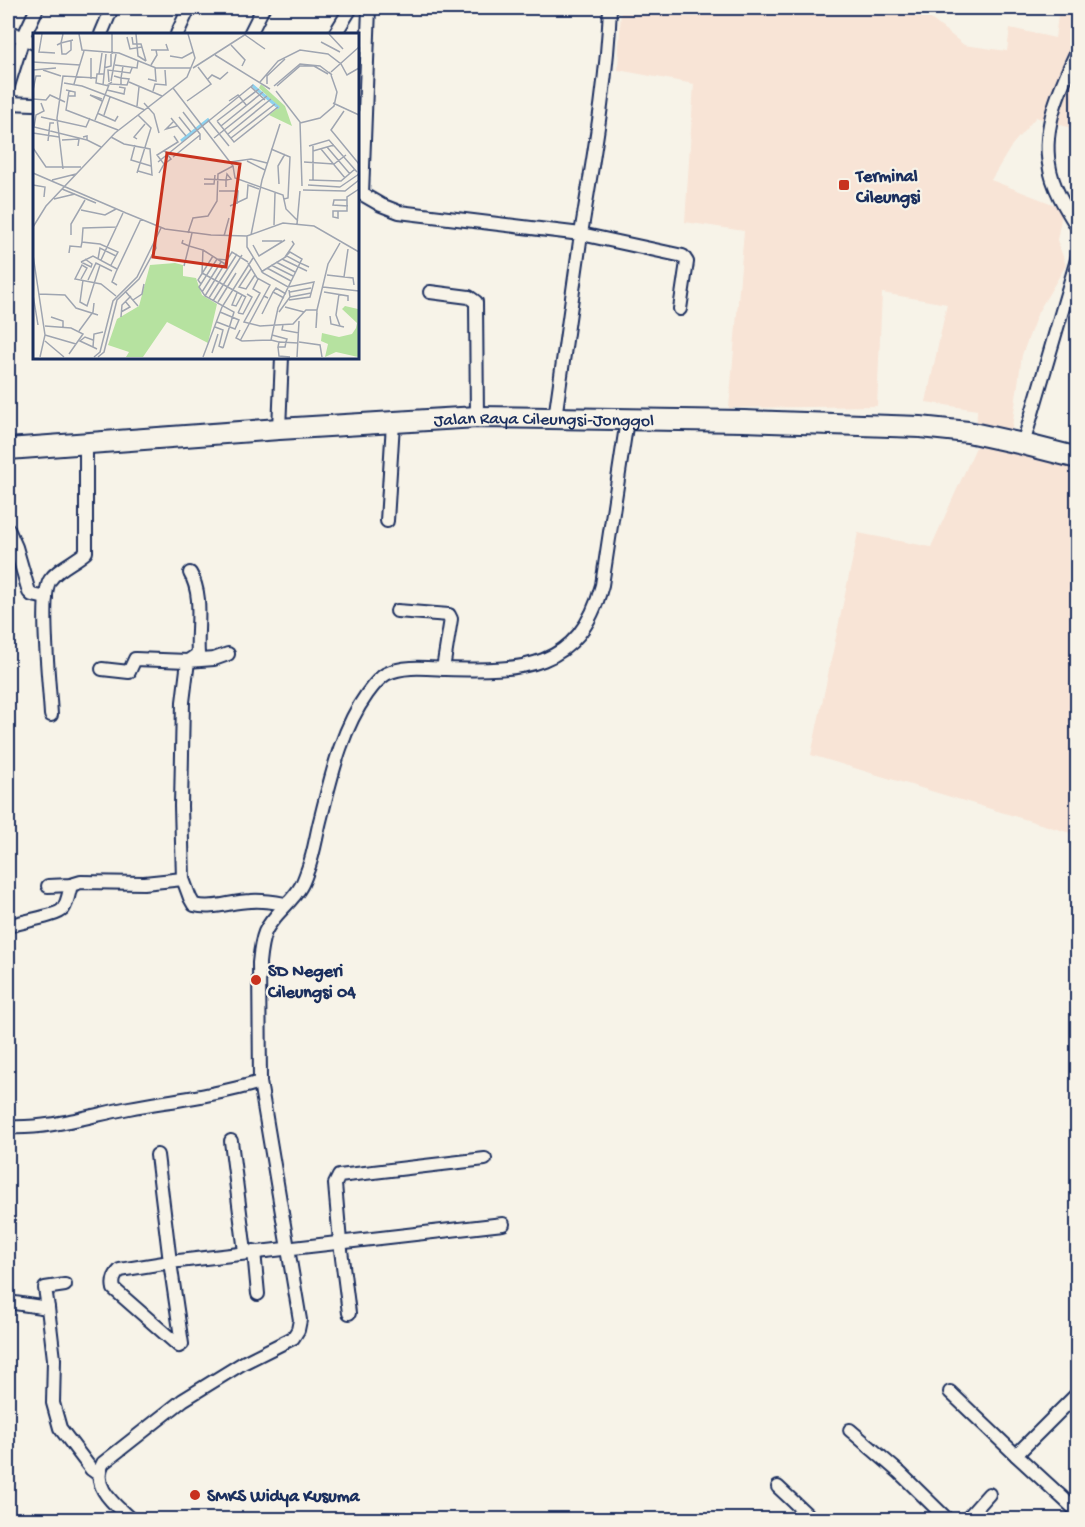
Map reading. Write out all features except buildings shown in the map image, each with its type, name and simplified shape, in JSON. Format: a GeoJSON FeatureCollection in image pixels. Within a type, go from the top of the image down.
{"type":"FeatureCollection","features":[{"type":"Feature","properties":{"kind":"main road","name":"Jalan Raya Cileungsi-Jonggol"},"geometry":{"type":"LineString","coordinates":[[8,449],[477,417],[744,421],[920,427],[968,432],[1077,458]]}},
{"type":"Feature","properties":{"kind":"street"},"geometry":{"type":"LineString","coordinates":[[8,86],[29,40],[37,8]]}},
{"type":"Feature","properties":{"kind":"street"},"geometry":{"type":"LineString","coordinates":[[101,33],[112,8]]}},
{"type":"Feature","properties":{"kind":"street"},"geometry":{"type":"LineString","coordinates":[[177,33],[189,8]]}},
{"type":"Feature","properties":{"kind":"street"},"geometry":{"type":"LineString","coordinates":[[250,33],[263,8]]}},
{"type":"Feature","properties":{"kind":"street"},"geometry":{"type":"LineString","coordinates":[[336,33],[351,8]]}},
{"type":"Feature","properties":{"kind":"street"},"geometry":{"type":"LineString","coordinates":[[369,8],[359,193],[381,206],[399,212],[581,234],[683,256],[687,262],[680,309]]}},
{"type":"Feature","properties":{"kind":"street"},"geometry":{"type":"LineString","coordinates":[[555,418],[604,82],[610,8]]}},
{"type":"Feature","properties":{"kind":"street"},"geometry":{"type":"LineString","coordinates":[[8,31],[29,40]]}},
{"type":"Feature","properties":{"kind":"street"},"geometry":{"type":"LineString","coordinates":[[1077,49],[1060,88],[1049,129],[1049,164],[1056,188],[1077,228]]}},
{"type":"Feature","properties":{"kind":"street"},"geometry":{"type":"LineString","coordinates":[[358,116],[363,95]]}},
{"type":"Feature","properties":{"kind":"street"},"geometry":{"type":"LineString","coordinates":[[8,103],[33,104]]}},
{"type":"Feature","properties":{"kind":"street"},"geometry":{"type":"LineString","coordinates":[[1023,444],[1077,256]]}},
{"type":"Feature","properties":{"kind":"street"},"geometry":{"type":"LineString","coordinates":[[430,292],[472,298],[476,302],[477,417]]}},
{"type":"Feature","properties":{"kind":"street"},"geometry":{"type":"LineString","coordinates":[[279,429],[282,358]]}},
{"type":"Feature","properties":{"kind":"street"},"geometry":{"type":"LineString","coordinates":[[131,1520],[101,1488],[99,1474],[103,1463],[183,1400],[243,1364],[293,1338],[298,1330],[300,1320],[289,1247],[260,1082],[258,991],[261,946],[273,919],[301,886],[312,857],[342,743],[360,704],[386,674],[422,668],[486,669],[545,661],[560,653],[584,629],[595,611],[602,585],[627,420]]}},
{"type":"Feature","properties":{"kind":"street"},"geometry":{"type":"LineString","coordinates":[[387,521],[393,423]]}},
{"type":"Feature","properties":{"kind":"street"},"geometry":{"type":"LineString","coordinates":[[51,715],[47,583],[53,575],[86,552],[86,444]]}},
{"type":"Feature","properties":{"kind":"street"},"geometry":{"type":"LineString","coordinates":[[8,529],[16,547],[28,592],[46,598]]}},
{"type":"Feature","properties":{"kind":"street"},"geometry":{"type":"LineString","coordinates":[[190,573],[195,582],[197,594],[198,654],[188,661],[183,702],[181,806],[183,879],[194,905],[217,907],[250,901],[285,904]]}},
{"type":"Feature","properties":{"kind":"street"},"geometry":{"type":"LineString","coordinates":[[397,611],[449,615],[451,619],[443,669]]}},
{"type":"Feature","properties":{"kind":"street"},"geometry":{"type":"LineString","coordinates":[[102,669],[129,672],[133,660],[138,658],[188,661],[214,659],[228,654]]}},
{"type":"Feature","properties":{"kind":"street"},"geometry":{"type":"LineString","coordinates":[[48,886],[81,882],[144,883],[183,879]]}},
{"type":"Feature","properties":{"kind":"street"},"geometry":{"type":"LineString","coordinates":[[8,926],[55,915],[63,910],[71,885]]}},
{"type":"Feature","properties":{"kind":"street"},"geometry":{"type":"LineString","coordinates":[[8,1127],[28,1128],[57,1125],[127,1108],[230,1091],[260,1082]]}},
{"type":"Feature","properties":{"kind":"street"},"geometry":{"type":"LineString","coordinates":[[231,1141],[258,1294]]}},
{"type":"Feature","properties":{"kind":"street"},"geometry":{"type":"LineString","coordinates":[[157,1155],[170,1262],[182,1344],[180,1346],[114,1290],[112,1283],[120,1270],[170,1262],[289,1247],[503,1224]]}},
{"type":"Feature","properties":{"kind":"street"},"geometry":{"type":"LineString","coordinates":[[349,1313],[335,1184],[339,1176],[485,1159]]}},
{"type":"Feature","properties":{"kind":"street"},"geometry":{"type":"LineString","coordinates":[[65,1285],[45,1288],[54,1359],[53,1403],[60,1428],[91,1469],[99,1474]]}},
{"type":"Feature","properties":{"kind":"street"},"geometry":{"type":"LineString","coordinates":[[8,1302],[48,1308]]}},
{"type":"Feature","properties":{"kind":"street"},"geometry":{"type":"LineString","coordinates":[[950,1392],[1077,1512]]}},
{"type":"Feature","properties":{"kind":"street"},"geometry":{"type":"LineString","coordinates":[[1016,1455],[1077,1394]]}},
{"type":"Feature","properties":{"kind":"street"},"geometry":{"type":"LineString","coordinates":[[850,1430],[900,1473],[948,1520]]}},
{"type":"Feature","properties":{"kind":"street"},"geometry":{"type":"LineString","coordinates":[[778,1487],[813,1520]]}},
{"type":"Feature","properties":{"kind":"street"},"geometry":{"type":"LineString","coordinates":[[966,1520],[988,1494]]}},
{"type":"Feature","properties":{"kind":"shaded area"},"geometry":{"type":"Polygon","coordinates":[[[621,8],[917,8],[964,45],[1007,51],[1010,28],[1055,38],[1059,8],[1077,8],[1077,130],[1036,117],[1012,145],[991,180],[1063,208],[1057,240],[1066,265],[1038,312],[1022,355],[1009,449],[1077,467],[1077,835],[811,755],[858,533],[931,547],[976,447],[977,410],[926,402],[947,304],[882,293],[877,406],[729,408],[744,231],[685,222],[694,84],[618,70],[621,8]]]}},
{"type":"Feature","properties":{"kind":"place","name":"Terminal Cileungsi"},"geometry":{"type":"Point","coordinates":[844,185]}},
{"type":"Feature","properties":{"kind":"place","name":"SD Negeri Cileungsi 04"},"geometry":{"type":"Point","coordinates":[256,980]}},
{"type":"Feature","properties":{"kind":"place","name":"SMKS Widya Kusuma"},"geometry":{"type":"Point","coordinates":[195,1495]}}]}
